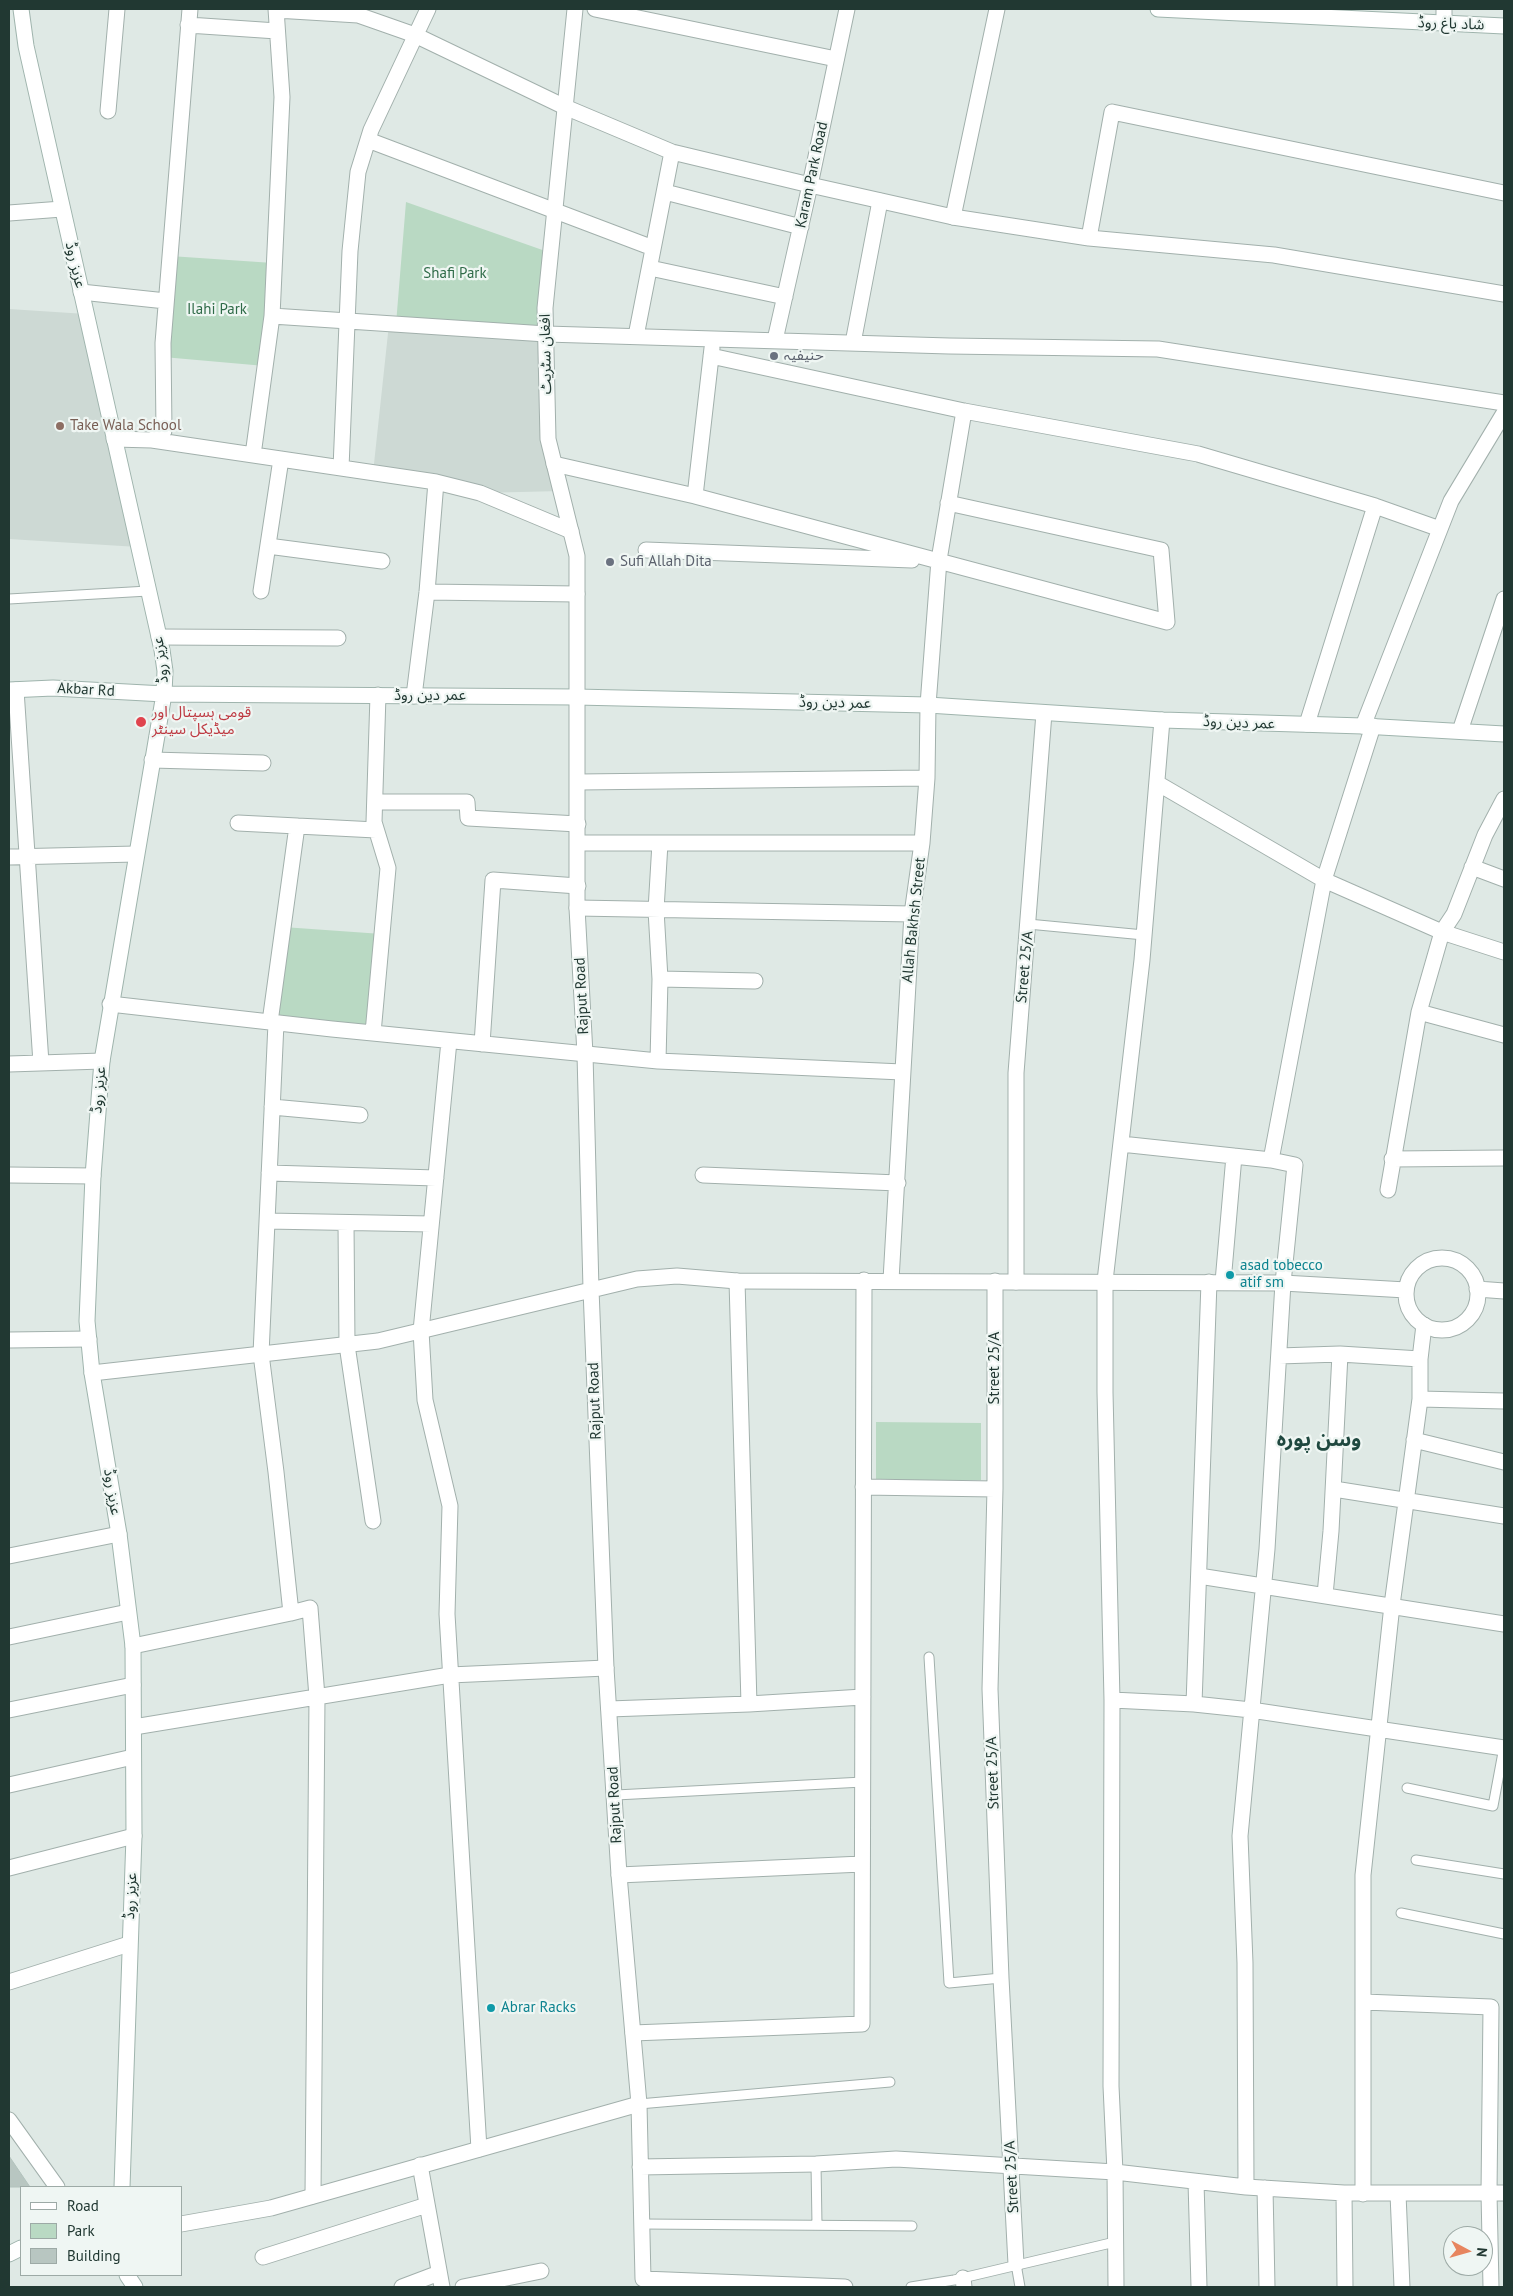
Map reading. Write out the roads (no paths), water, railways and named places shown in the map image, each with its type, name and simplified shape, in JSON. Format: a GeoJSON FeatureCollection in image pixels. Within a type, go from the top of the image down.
{"type":"FeatureCollection","features":[{"type":"Feature","properties":{"kind":"street","name":"عزیز روڈ"},"geometry":{"type":"LineString","coordinates":[[21,9],[26,46],[159,637],[165,671],[164,694],[110,1004],[102,1061],[93,1176],[87,1321],[92,1373],[119,1534],[133,1646],[134,1836],[122,2186]]}},
{"type":"Feature","properties":{"kind":"street"},"geometry":{"type":"LineString","coordinates":[[108,111],[117,9]]}},
{"type":"Feature","properties":{"kind":"street"},"geometry":{"type":"LineString","coordinates":[[152,440],[164,431],[163,343],[190,9]]}},
{"type":"Feature","properties":{"kind":"street"},"geometry":{"type":"LineString","coordinates":[[341,468],[350,252],[358,172],[368,140],[428,9]]}},
{"type":"Feature","properties":{"kind":"street","name":"افغان سٹریٹ"},"geometry":{"type":"LineString","coordinates":[[575,9],[545,308],[548,439],[577,556],[576,697]]}},
{"type":"Feature","properties":{"kind":"street"},"geometry":{"type":"LineString","coordinates":[[595,9],[836,58]]}},
{"type":"Feature","properties":{"kind":"street","name":"Karam Park Road"},"geometry":{"type":"LineString","coordinates":[[776,340],[847,9]]}},
{"type":"Feature","properties":{"kind":"street"},"geometry":{"type":"LineString","coordinates":[[953,217],[997,9]]}},
{"type":"Feature","properties":{"kind":"street","name":"شاد باغ روڈ"},"geometry":{"type":"LineString","coordinates":[[1158,9],[1444,16],[1504,26]]}},
{"type":"Feature","properties":{"kind":"street"},"geometry":{"type":"LineString","coordinates":[[253,455],[272,316],[282,97],[276,10],[358,14],[415,35],[565,107],[672,152],[810,185],[953,217],[1089,238],[1274,256],[1504,294]]}},
{"type":"Feature","properties":{"kind":"street"},"geometry":{"type":"LineString","coordinates":[[188,25],[277,31]]}},
{"type":"Feature","properties":{"kind":"street"},"geometry":{"type":"LineString","coordinates":[[1089,238],[1112,112],[1504,193]]}},
{"type":"Feature","properties":{"kind":"street"},"geometry":{"type":"LineString","coordinates":[[368,140],[653,248]]}},
{"type":"Feature","properties":{"kind":"street"},"geometry":{"type":"LineString","coordinates":[[636,336],[672,152]]}},
{"type":"Feature","properties":{"kind":"street"},"geometry":{"type":"LineString","coordinates":[[664,192],[801,228]]}},
{"type":"Feature","properties":{"kind":"street"},"geometry":{"type":"LineString","coordinates":[[853,343],[880,201]]}},
{"type":"Feature","properties":{"kind":"street"},"geometry":{"type":"LineString","coordinates":[[9,213],[62,209]]}},
{"type":"Feature","properties":{"kind":"street"},"geometry":{"type":"LineString","coordinates":[[650,268],[785,297]]}},
{"type":"Feature","properties":{"kind":"street"},"geometry":{"type":"LineString","coordinates":[[81,292],[166,301]]}},
{"type":"Feature","properties":{"kind":"street"},"geometry":{"type":"LineString","coordinates":[[272,316],[546,334],[1158,349],[1504,403]]}},
{"type":"Feature","properties":{"kind":"street"},"geometry":{"type":"LineString","coordinates":[[695,496],[712,339]]}},
{"type":"Feature","properties":{"kind":"street"},"geometry":{"type":"LineString","coordinates":[[711,356],[964,411],[1198,454],[1375,506],[1440,529]]}},
{"type":"Feature","properties":{"kind":"street","name":"Allah Bakhsh Street"},"geometry":{"type":"LineString","coordinates":[[891,1280],[912,914],[922,843],[927,778],[928,705],[938,560],[964,411]]}},
{"type":"Feature","properties":{"kind":"street"},"geometry":{"type":"LineString","coordinates":[[1271,1160],[1324,880],[1368,726],[1451,501],[1504,413]]}},
{"type":"Feature","properties":{"kind":"street"},"geometry":{"type":"LineString","coordinates":[[114,439],[152,440],[436,482],[480,493],[570,531]]}},
{"type":"Feature","properties":{"kind":"street"},"geometry":{"type":"LineString","coordinates":[[261,591],[281,459]]}},
{"type":"Feature","properties":{"kind":"street"},"geometry":{"type":"LineString","coordinates":[[554,464],[695,496],[1166,622],[1161,550],[948,503]]}},
{"type":"Feature","properties":{"kind":"street"},"geometry":{"type":"LineString","coordinates":[[414,696],[427,592],[436,482]]}},
{"type":"Feature","properties":{"kind":"street"},"geometry":{"type":"LineString","coordinates":[[1307,724],[1375,506]]}},
{"type":"Feature","properties":{"kind":"street"},"geometry":{"type":"LineString","coordinates":[[268,546],[382,561]]}},
{"type":"Feature","properties":{"kind":"street"},"geometry":{"type":"LineString","coordinates":[[646,550],[938,560]]}},
{"type":"Feature","properties":{"kind":"street"},"geometry":{"type":"LineString","coordinates":[[427,592],[577,594]]}},
{"type":"Feature","properties":{"kind":"street"},"geometry":{"type":"LineString","coordinates":[[1460,731],[1504,599]]}},
{"type":"Feature","properties":{"kind":"street"},"geometry":{"type":"LineString","coordinates":[[159,637],[338,638]]}},
{"type":"Feature","properties":{"kind":"street","name":"Akbar Rd"},"geometry":{"type":"LineString","coordinates":[[12,690],[54,688],[164,694]]}},
{"type":"Feature","properties":{"kind":"street"},"geometry":{"type":"LineString","coordinates":[[12,690],[41,1063]]}},
{"type":"Feature","properties":{"kind":"street","name":"عمر دین روڈ"},"geometry":{"type":"LineString","coordinates":[[164,694],[576,697],[928,705],[1162,720],[1368,726],[1504,734]]}},
{"type":"Feature","properties":{"kind":"street"},"geometry":{"type":"LineString","coordinates":[[373,1034],[388,868],[374,822],[378,695]]}},
{"type":"Feature","properties":{"kind":"street","name":"Rajput Road"},"geometry":{"type":"LineString","coordinates":[[576,697],[579,782],[578,908],[585,1054],[591,1289],[606,1668],[616,1795],[619,1875],[639,2104],[643,2278],[836,2287]]}},
{"type":"Feature","properties":{"kind":"street","name":"Street 25/A"},"geometry":{"type":"LineString","coordinates":[[1016,1282],[1016,1073],[1044,713]]}},
{"type":"Feature","properties":{"kind":"street"},"geometry":{"type":"LineString","coordinates":[[1116,2287],[1115,2172],[1111,2086],[1112,1700],[1105,1392],[1105,1281],[1144,935],[1162,720]]}},
{"type":"Feature","properties":{"kind":"street"},"geometry":{"type":"LineString","coordinates":[[152,760],[263,763]]}},
{"type":"Feature","properties":{"kind":"street"},"geometry":{"type":"LineString","coordinates":[[579,782],[927,778]]}},
{"type":"Feature","properties":{"kind":"street"},"geometry":{"type":"LineString","coordinates":[[1156,783],[1324,880],[1442,932],[1504,952]]}},
{"type":"Feature","properties":{"kind":"street"},"geometry":{"type":"LineString","coordinates":[[1388,1190],[1418,1012],[1442,932],[1454,914],[1486,835],[1504,799]]}},
{"type":"Feature","properties":{"kind":"street"},"geometry":{"type":"LineString","coordinates":[[375,802],[467,802],[468,818],[578,824]]}},
{"type":"Feature","properties":{"kind":"street"},"geometry":{"type":"LineString","coordinates":[[238,823],[376,830]]}},
{"type":"Feature","properties":{"kind":"street"},"geometry":{"type":"LineString","coordinates":[[291,1613],[261,1354],[272,1107],[273,1023],[297,826]]}},
{"type":"Feature","properties":{"kind":"street"},"geometry":{"type":"LineString","coordinates":[[578,843],[922,843]]}},
{"type":"Feature","properties":{"kind":"street"},"geometry":{"type":"LineString","coordinates":[[658,1061],[660,979],[656,910],[660,843]]}},
{"type":"Feature","properties":{"kind":"street"},"geometry":{"type":"LineString","coordinates":[[9,857],[136,854]]}},
{"type":"Feature","properties":{"kind":"street"},"geometry":{"type":"LineString","coordinates":[[1472,868],[1504,879]]}},
{"type":"Feature","properties":{"kind":"street"},"geometry":{"type":"LineString","coordinates":[[482,1044],[493,880],[578,886]]}},
{"type":"Feature","properties":{"kind":"street"},"geometry":{"type":"LineString","coordinates":[[578,908],[912,914]]}},
{"type":"Feature","properties":{"kind":"street"},"geometry":{"type":"LineString","coordinates":[[660,979],[755,981]]}},
{"type":"Feature","properties":{"kind":"street"},"geometry":{"type":"LineString","coordinates":[[110,1004],[373,1034],[658,1061],[902,1072]]}},
{"type":"Feature","properties":{"kind":"street"},"geometry":{"type":"LineString","coordinates":[[1418,1012],[1504,1035]]}},
{"type":"Feature","properties":{"kind":"street"},"geometry":{"type":"LineString","coordinates":[[449,1041],[421,1332],[425,1400],[450,1506],[447,1614],[479,2149]]}},
{"type":"Feature","properties":{"kind":"street"},"geometry":{"type":"LineString","coordinates":[[9,1064],[102,1061]]}},
{"type":"Feature","properties":{"kind":"street"},"geometry":{"type":"LineString","coordinates":[[272,1107],[360,1115]]}},
{"type":"Feature","properties":{"kind":"street"},"geometry":{"type":"LineString","coordinates":[[1121,1144],[1295,1164],[1283,1283],[1263,1586],[1240,1836],[1245,1963],[1246,2187]]}},
{"type":"Feature","properties":{"kind":"street"},"geometry":{"type":"LineString","coordinates":[[1194,1704],[1199,1576],[1216,1282],[1234,1156]]}},
{"type":"Feature","properties":{"kind":"street"},"geometry":{"type":"LineString","coordinates":[[1392,1159],[1504,1158]]}},
{"type":"Feature","properties":{"kind":"street"},"geometry":{"type":"LineString","coordinates":[[269,1173],[436,1178]]}},
{"type":"Feature","properties":{"kind":"street"},"geometry":{"type":"LineString","coordinates":[[9,1175],[93,1176]]}},
{"type":"Feature","properties":{"kind":"street"},"geometry":{"type":"LineString","coordinates":[[703,1175],[898,1183]]}},
{"type":"Feature","properties":{"kind":"street"},"geometry":{"type":"LineString","coordinates":[[267,1221],[431,1224]]}},
{"type":"Feature","properties":{"kind":"street"},"geometry":{"type":"LineString","coordinates":[[346,1223],[347,1345],[373,1520]]}},
{"type":"Feature","properties":{"kind":"street"},"geometry":{"type":"LineString","coordinates":[[1445,1258],[1458,1262],[1469,1270],[1477,1289],[1475,1306],[1465,1321],[1450,1329],[1441,1330],[1424,1325],[1410,1310],[1406,1290],[1411,1277],[1420,1266],[1431,1260],[1445,1258]]}},
{"type":"Feature","properties":{"kind":"street"},"geometry":{"type":"LineString","coordinates":[[92,1373],[378,1341],[637,1279],[677,1276],[737,1281],[891,1280],[1283,1283],[1406,1290]]}},
{"type":"Feature","properties":{"kind":"street"},"geometry":{"type":"LineString","coordinates":[[632,2032],[862,2024],[864,1280]]}},
{"type":"Feature","properties":{"kind":"street"},"geometry":{"type":"LineString","coordinates":[[737,1281],[750,1704]]}},
{"type":"Feature","properties":{"kind":"street","name":"Street 25/A"},"geometry":{"type":"LineString","coordinates":[[995,1281],[995,1489],[990,1688],[1001,1978],[1016,2264]]}},
{"type":"Feature","properties":{"kind":"street"},"geometry":{"type":"LineString","coordinates":[[1477,1289],[1504,1291]]}},
{"type":"Feature","properties":{"kind":"street"},"geometry":{"type":"LineString","coordinates":[[1363,2194],[1363,1875],[1377,1728],[1405,1500],[1420,1399],[1420,1359],[1424,1325]]}},
{"type":"Feature","properties":{"kind":"street"},"geometry":{"type":"LineString","coordinates":[[9,1340],[88,1339]]}},
{"type":"Feature","properties":{"kind":"street"},"geometry":{"type":"LineString","coordinates":[[1279,1356],[1340,1354],[1420,1359]]}},
{"type":"Feature","properties":{"kind":"street"},"geometry":{"type":"LineString","coordinates":[[1325,1595],[1334,1489],[1340,1354]]}},
{"type":"Feature","properties":{"kind":"street"},"geometry":{"type":"LineString","coordinates":[[1420,1399],[1504,1401]]}},
{"type":"Feature","properties":{"kind":"street"},"geometry":{"type":"LineString","coordinates":[[1414,1440],[1504,1462]]}},
{"type":"Feature","properties":{"kind":"street"},"geometry":{"type":"LineString","coordinates":[[863,1487],[995,1489]]}},
{"type":"Feature","properties":{"kind":"street"},"geometry":{"type":"LineString","coordinates":[[1334,1489],[1504,1516]]}},
{"type":"Feature","properties":{"kind":"street"},"geometry":{"type":"LineString","coordinates":[[9,1556],[119,1534]]}},
{"type":"Feature","properties":{"kind":"street"},"geometry":{"type":"LineString","coordinates":[[1199,1576],[1504,1624]]}},
{"type":"Feature","properties":{"kind":"street"},"geometry":{"type":"LineString","coordinates":[[133,1646],[310,1608],[317,1697],[313,2196]]}},
{"type":"Feature","properties":{"kind":"street"},"geometry":{"type":"LineString","coordinates":[[9,1637],[128,1612]]}},
{"type":"Feature","properties":{"kind":"street"},"geometry":{"type":"LineString","coordinates":[[134,1727],[450,1675],[606,1668]]}},
{"type":"Feature","properties":{"kind":"street"},"geometry":{"type":"LineString","coordinates":[[9,1710],[133,1685]]}},
{"type":"Feature","properties":{"kind":"street"},"geometry":{"type":"LineString","coordinates":[[609,1708],[750,1704],[863,1698]]}},
{"type":"Feature","properties":{"kind":"street"},"geometry":{"type":"LineString","coordinates":[[1112,1700],[1194,1704],[1251,1710],[1504,1748]]}},
{"type":"Feature","properties":{"kind":"street"},"geometry":{"type":"LineString","coordinates":[[9,1784],[133,1757]]}},
{"type":"Feature","properties":{"kind":"street"},"geometry":{"type":"LineString","coordinates":[[9,1868],[134,1836]]}},
{"type":"Feature","properties":{"kind":"street"},"geometry":{"type":"LineString","coordinates":[[619,1875],[862,1864]]}},
{"type":"Feature","properties":{"kind":"street"},"geometry":{"type":"LineString","coordinates":[[9,1982],[129,1944]]}},
{"type":"Feature","properties":{"kind":"street"},"geometry":{"type":"LineString","coordinates":[[1364,2002],[1491,2007],[1488,2193],[1492,2287]]}},
{"type":"Feature","properties":{"kind":"street"},"geometry":{"type":"LineString","coordinates":[[182,2224],[271,2208],[639,2104]]}},
{"type":"Feature","properties":{"kind":"street"},"geometry":{"type":"LineString","coordinates":[[9,2120],[56,2186]]}},
{"type":"Feature","properties":{"kind":"street"},"geometry":{"type":"LineString","coordinates":[[640,2167],[816,2164],[896,2159],[1115,2172],[1246,2187],[1344,2193],[1504,2193]]}},
{"type":"Feature","properties":{"kind":"street"},"geometry":{"type":"LineString","coordinates":[[402,2287],[440,2280],[420,2166]]}},
{"type":"Feature","properties":{"kind":"street"},"geometry":{"type":"LineString","coordinates":[[1196,2182],[1199,2287]]}},
{"type":"Feature","properties":{"kind":"street"},"geometry":{"type":"LineString","coordinates":[[1264,2188],[1267,2287]]}},
{"type":"Feature","properties":{"kind":"street"},"geometry":{"type":"LineString","coordinates":[[1344,2193],[1346,2287]]}},
{"type":"Feature","properties":{"kind":"street"},"geometry":{"type":"LineString","coordinates":[[1398,2194],[1402,2287]]}},
{"type":"Feature","properties":{"kind":"street"},"geometry":{"type":"LineString","coordinates":[[263,2256],[427,2205]]}},
{"type":"Feature","properties":{"kind":"street"},"geometry":{"type":"LineString","coordinates":[[463,2287],[542,2271]]}},
{"type":"Feature","properties":{"kind":"street"},"geometry":{"type":"LineString","coordinates":[[128,2276],[135,2287]]}},
{"type":"Feature","properties":{"kind":"street"},"geometry":{"type":"LineString","coordinates":[[836,2287],[845,2287]]}},
{"type":"Feature","properties":{"kind":"lane"},"geometry":{"type":"LineString","coordinates":[[9,599],[148,591]]}},
{"type":"Feature","properties":{"kind":"lane"},"geometry":{"type":"LineString","coordinates":[[1028,924],[1144,935]]}},
{"type":"Feature","properties":{"kind":"lane"},"geometry":{"type":"LineString","coordinates":[[929,1657],[948,1984],[1001,1978]]}},
{"type":"Feature","properties":{"kind":"lane"},"geometry":{"type":"LineString","coordinates":[[1407,1788],[1493,1806],[1504,1748]]}},
{"type":"Feature","properties":{"kind":"lane"},"geometry":{"type":"LineString","coordinates":[[616,1795],[863,1782]]}},
{"type":"Feature","properties":{"kind":"lane"},"geometry":{"type":"LineString","coordinates":[[1416,1860],[1504,1874]]}},
{"type":"Feature","properties":{"kind":"lane"},"geometry":{"type":"LineString","coordinates":[[1401,1913],[1504,1934]]}},
{"type":"Feature","properties":{"kind":"lane"},"geometry":{"type":"LineString","coordinates":[[639,2104],[890,2082]]}},
{"type":"Feature","properties":{"kind":"lane"},"geometry":{"type":"LineString","coordinates":[[816,2164],[816,2225]]}},
{"type":"Feature","properties":{"kind":"lane"},"geometry":{"type":"LineString","coordinates":[[642,2224],[912,2226]]}},
{"type":"Feature","properties":{"kind":"lane"},"geometry":{"type":"LineString","coordinates":[[910,2287],[964,2282],[1016,2264],[1115,2242]]}},
{"type":"Feature","properties":{"kind":"lane"},"geometry":{"type":"LineString","coordinates":[[1016,2264],[1020,2287]]}},
{"type":"Feature","properties":{"kind":"place","name":"حنیفیہ"},"geometry":{"type":"Point","coordinates":[774,356]}},
{"type":"Feature","properties":{"kind":"place","name":"Take Wala School"},"geometry":{"type":"Point","coordinates":[60,426]}},
{"type":"Feature","properties":{"kind":"place","name":"Sufi Allah Dita"},"geometry":{"type":"Point","coordinates":[610,562]}},
{"type":"Feature","properties":{"kind":"place","name":"قومی ہسپتال اور میڈیکل سینٹر"},"geometry":{"type":"Point","coordinates":[141,722]}},
{"type":"Feature","properties":{"kind":"place","name":"asad tobecco atif sm"},"geometry":{"type":"Point","coordinates":[1230,1275]}},
{"type":"Feature","properties":{"kind":"place","name":"Abrar Racks"},"geometry":{"type":"Point","coordinates":[491,2008]}},
{"type":"Feature","properties":{"kind":"district","name":"وسن پورہ"},"geometry":{"type":"Point","coordinates":[1319,1440]}},
{"type":"Feature","properties":{"kind":"park label","name":"Shafi Park"},"geometry":{"type":"Point","coordinates":[455,274]}},
{"type":"Feature","properties":{"kind":"park label","name":"Ilahi Park"},"geometry":{"type":"Point","coordinates":[217,310]}}]}
